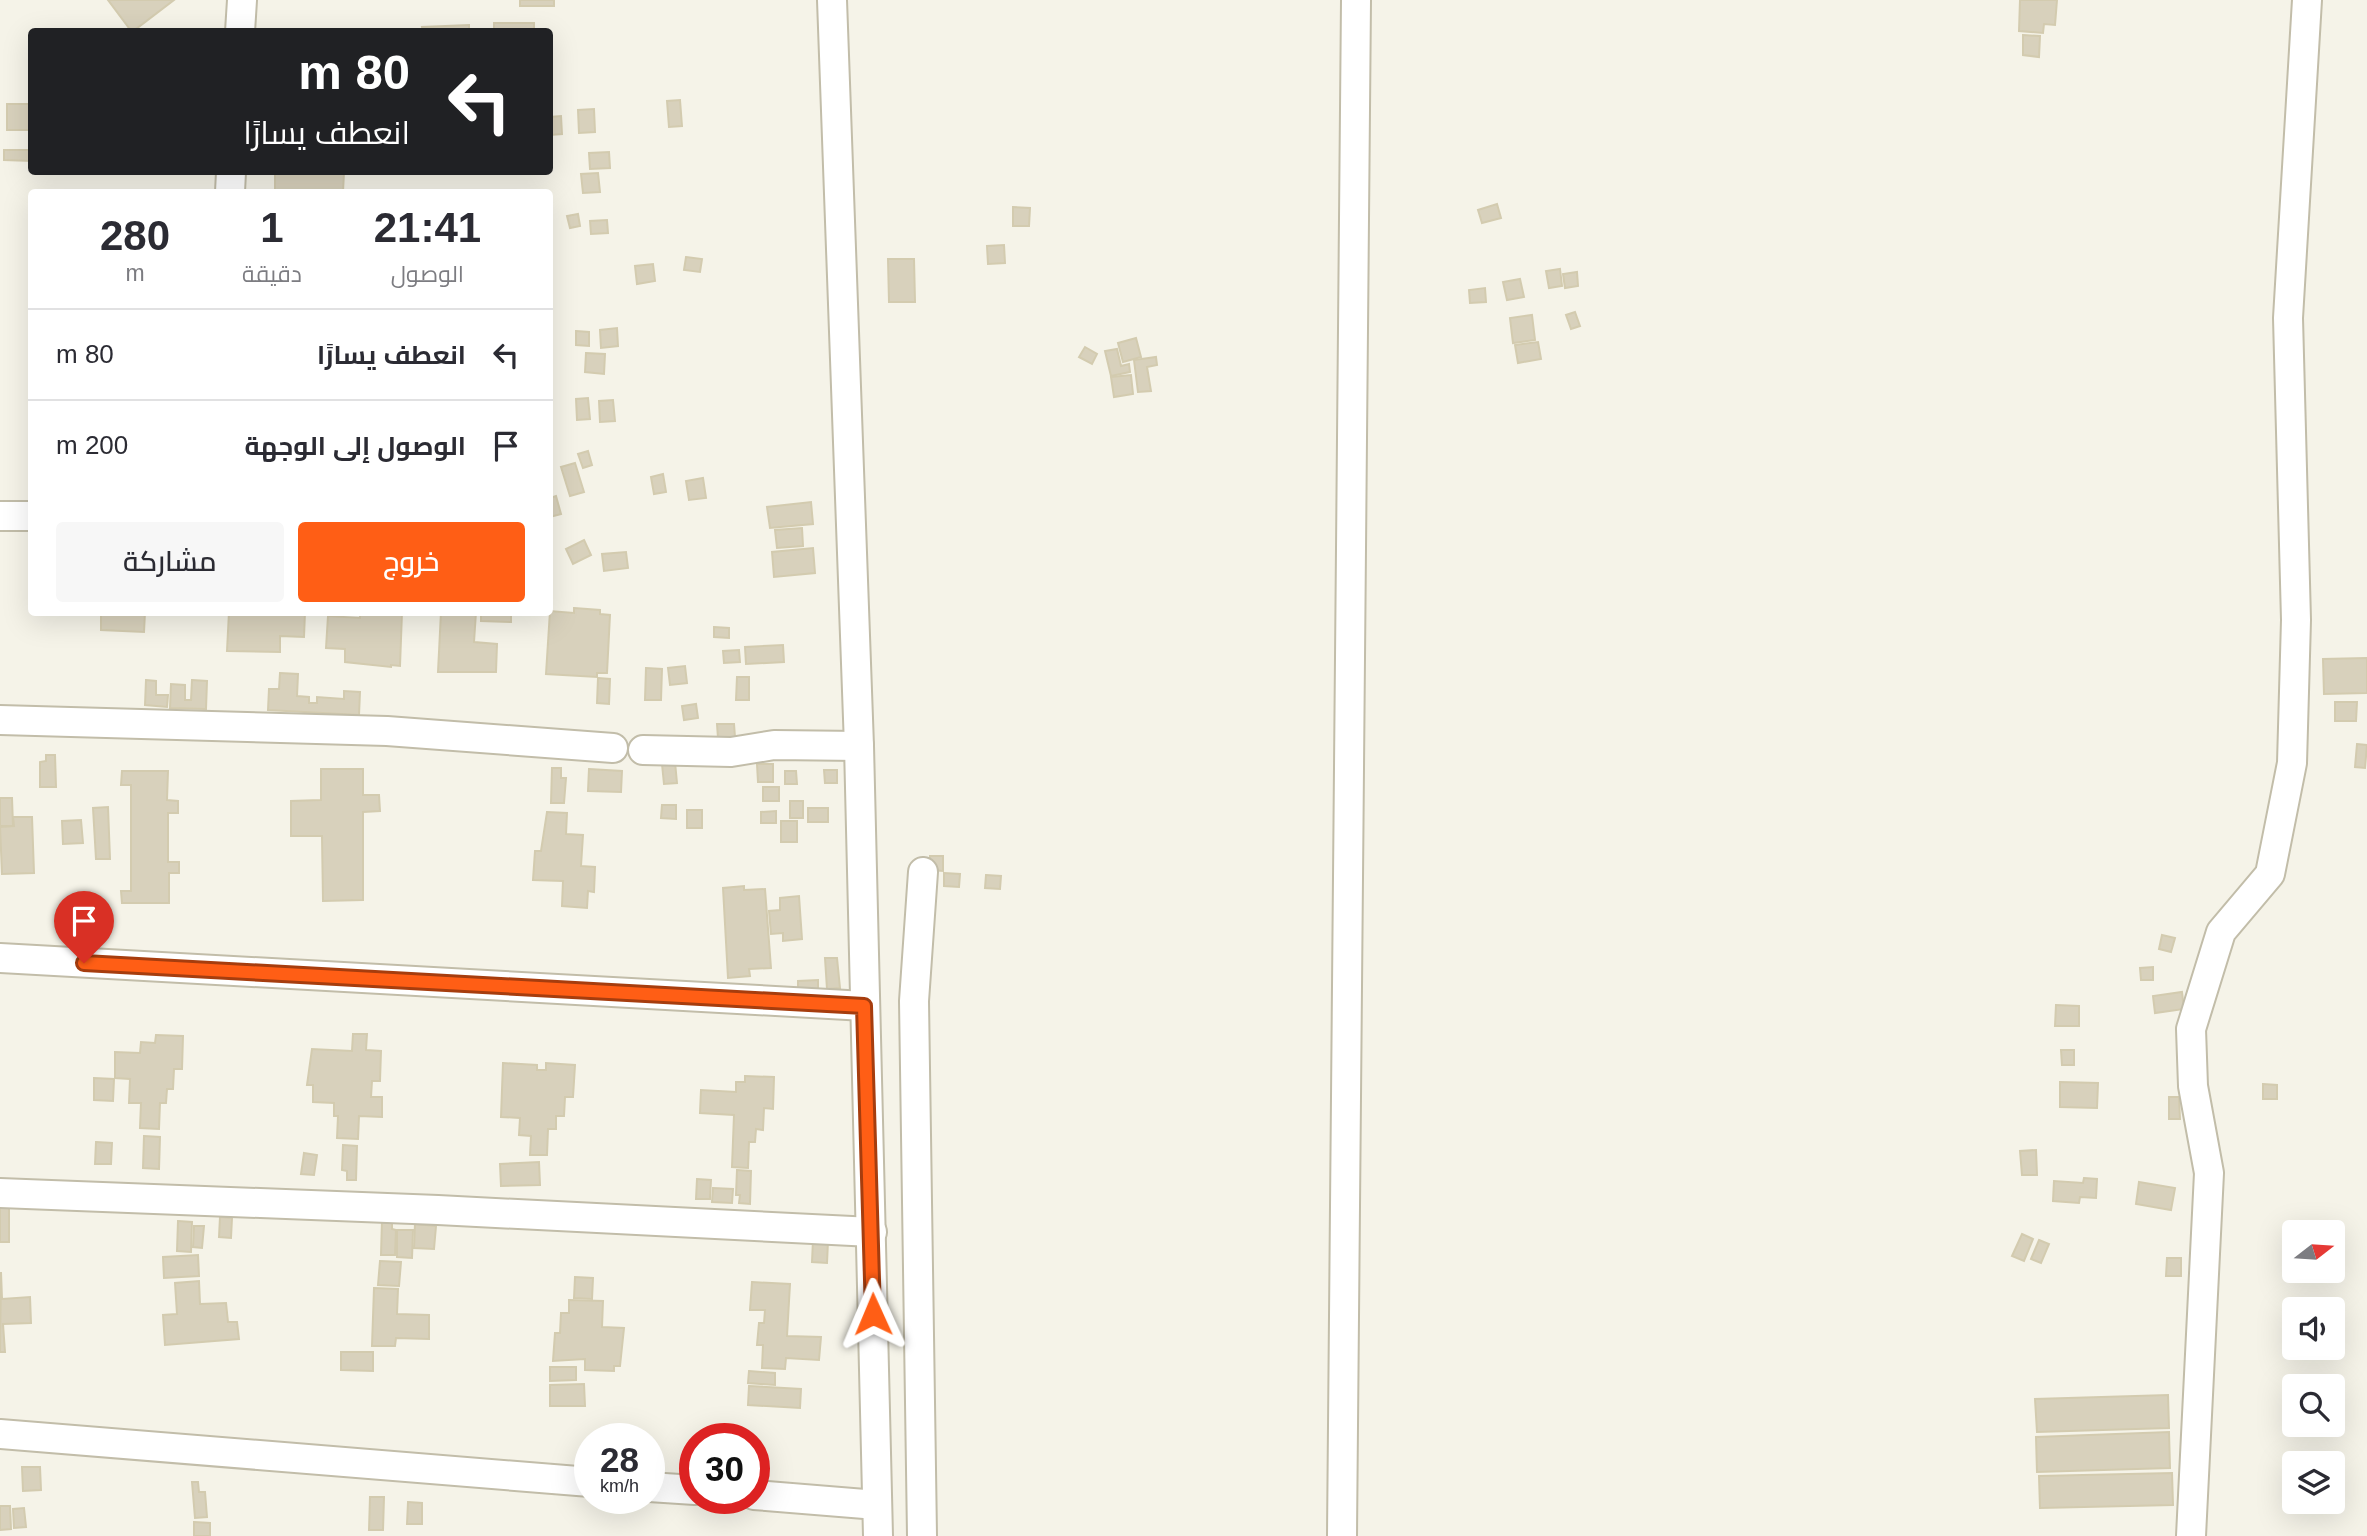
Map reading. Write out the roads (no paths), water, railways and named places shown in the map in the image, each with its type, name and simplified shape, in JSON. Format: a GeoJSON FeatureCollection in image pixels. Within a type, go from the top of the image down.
{"type":"FeatureCollection","features":[{"type":"Feature","properties":{"kind":"street"},"geometry":{"type":"LineString","coordinates":[[240,28],[242,0]]}},
{"type":"Feature","properties":{"kind":"street"},"geometry":{"type":"LineString","coordinates":[[832,0],[859,746],[878,1536]]}},
{"type":"Feature","properties":{"kind":"street"},"geometry":{"type":"LineString","coordinates":[[1342,1536],[1356,0]]}},
{"type":"Feature","properties":{"kind":"street"},"geometry":{"type":"LineString","coordinates":[[2191,1536],[2209,1174],[2193,1086],[2191,1029],[2221,932],[2270,874],[2292,763],[2296,620],[2288,318],[2307,0]]}},
{"type":"Feature","properties":{"kind":"street"},"geometry":{"type":"LineString","coordinates":[[0,516],[28,516]]}},
{"type":"Feature","properties":{"kind":"street"},"geometry":{"type":"LineString","coordinates":[[0,720],[387,731],[613,748]]}},
{"type":"Feature","properties":{"kind":"street"},"geometry":{"type":"LineString","coordinates":[[643,750],[731,751],[774,745],[859,746]]}},
{"type":"Feature","properties":{"kind":"street"},"geometry":{"type":"LineString","coordinates":[[922,1536],[914,1001],[923,872]]}},
{"type":"Feature","properties":{"kind":"street"},"geometry":{"type":"LineString","coordinates":[[0,958],[864,1006]]}},
{"type":"Feature","properties":{"kind":"street"},"geometry":{"type":"LineString","coordinates":[[0,1193],[438,1210],[872,1232]]}},
{"type":"Feature","properties":{"kind":"street"},"geometry":{"type":"LineString","coordinates":[[0,1434],[574,1481]]}},
{"type":"Feature","properties":{"kind":"street"},"geometry":{"type":"LineString","coordinates":[[770,1496],[877,1505]]}}]}
